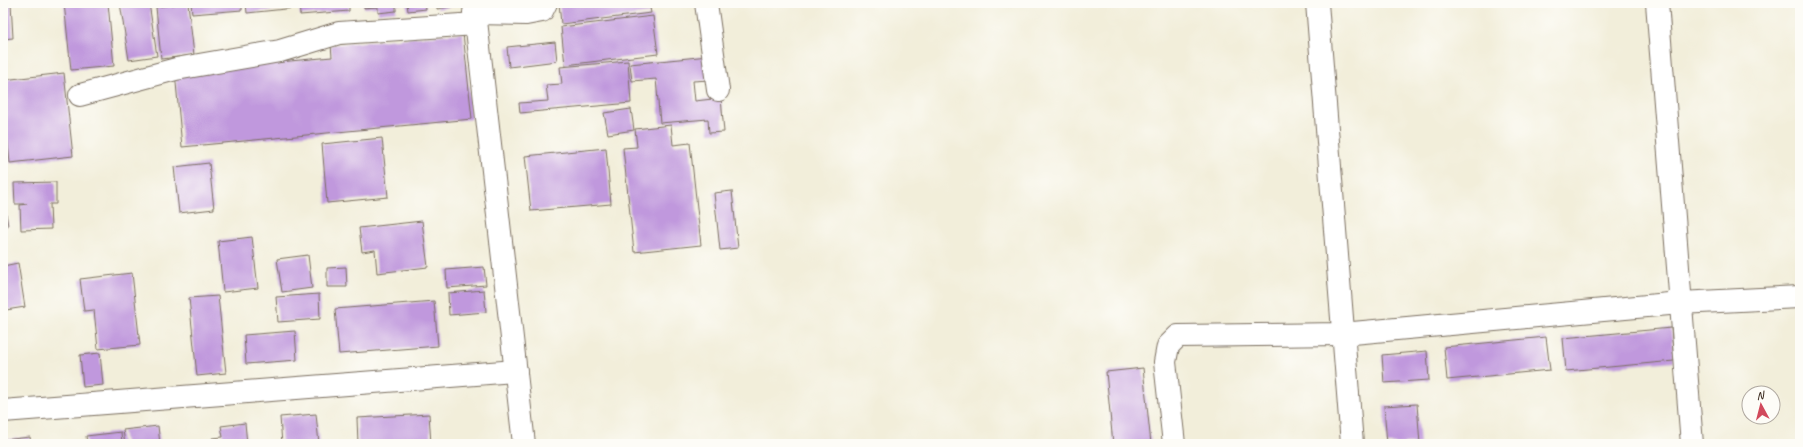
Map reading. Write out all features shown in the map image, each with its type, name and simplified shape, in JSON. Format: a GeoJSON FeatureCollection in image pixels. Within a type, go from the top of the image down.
{"type":"FeatureCollection","features":[{"type":"Feature","properties":{"kind":"street"},"geometry":{"type":"LineString","coordinates":[[80,95],[176,69],[280,51],[339,33],[475,13],[526,14],[542,11],[546,3]]}},
{"type":"Feature","properties":{"kind":"street"},"geometry":{"type":"LineString","coordinates":[[706,3],[718,90]]}},
{"type":"Feature","properties":{"kind":"street"},"geometry":{"type":"LineString","coordinates":[[1317,3],[1342,334],[1352,444]]}},
{"type":"Feature","properties":{"kind":"street"},"geometry":{"type":"LineString","coordinates":[[1657,3],[1692,444]]}},
{"type":"Feature","properties":{"kind":"street"},"geometry":{"type":"LineString","coordinates":[[475,13],[524,444]]}},
{"type":"Feature","properties":{"kind":"street"},"geometry":{"type":"LineString","coordinates":[[1174,444],[1165,362],[1168,346],[1178,336],[1342,334],[1680,303],[1800,297]]}},
{"type":"Feature","properties":{"kind":"street"},"geometry":{"type":"LineString","coordinates":[[3,411],[516,371]]}},
{"type":"Feature","properties":{"kind":"building"},"geometry":{"type":"Polygon","coordinates":[[[3,3],[11,3],[13,38],[3,39],[3,3]]]}},
{"type":"Feature","properties":{"kind":"building"},"geometry":{"type":"Polygon","coordinates":[[[64,3],[108,3],[114,66],[71,70],[64,3]]]}},
{"type":"Feature","properties":{"kind":"building"},"geometry":{"type":"Polygon","coordinates":[[[120,3],[149,3],[157,56],[129,60],[120,3]]]}},
{"type":"Feature","properties":{"kind":"building"},"geometry":{"type":"Polygon","coordinates":[[[188,3],[194,55],[161,59],[156,7],[188,3]]]}},
{"type":"Feature","properties":{"kind":"building"},"geometry":{"type":"Polygon","coordinates":[[[191,3],[242,3],[242,10],[192,14],[191,3]]]}},
{"type":"Feature","properties":{"kind":"building"},"geometry":{"type":"Polygon","coordinates":[[[246,3],[295,3],[295,8],[247,13],[246,3]]]}},
{"type":"Feature","properties":{"kind":"building"},"geometry":{"type":"Polygon","coordinates":[[[299,3],[349,3],[349,11],[300,15],[299,3]]]}},
{"type":"Feature","properties":{"kind":"building"},"geometry":{"type":"Polygon","coordinates":[[[364,3],[403,4],[396,5],[396,11],[378,13],[378,7],[364,8],[364,3]]]}},
{"type":"Feature","properties":{"kind":"building"},"geometry":{"type":"Polygon","coordinates":[[[407,3],[425,3],[426,9],[408,11],[407,3]]]}},
{"type":"Feature","properties":{"kind":"building"},"geometry":{"type":"Polygon","coordinates":[[[437,3],[455,3],[455,6],[437,9],[437,3]]]}},
{"type":"Feature","properties":{"kind":"building"},"geometry":{"type":"Polygon","coordinates":[[[559,3],[649,3],[651,13],[561,24],[559,3]]]}},
{"type":"Feature","properties":{"kind":"building"},"geometry":{"type":"Polygon","coordinates":[[[653,16],[658,54],[565,65],[561,27],[653,16]]]}},
{"type":"Feature","properties":{"kind":"building"},"geometry":{"type":"Polygon","coordinates":[[[463,33],[472,119],[182,147],[175,72],[332,57],[331,45],[463,33]]]}},
{"type":"Feature","properties":{"kind":"building"},"geometry":{"type":"Polygon","coordinates":[[[555,42],[557,61],[509,67],[507,47],[555,42]]]}},
{"type":"Feature","properties":{"kind":"building"},"geometry":{"type":"Polygon","coordinates":[[[708,56],[710,80],[693,81],[695,101],[721,98],[724,132],[709,133],[708,119],[660,123],[656,79],[632,81],[630,64],[708,56]]]}},
{"type":"Feature","properties":{"kind":"building"},"geometry":{"type":"Polygon","coordinates":[[[628,61],[631,103],[520,113],[519,103],[548,101],[546,85],[562,84],[560,67],[628,61]]]}},
{"type":"Feature","properties":{"kind":"building"},"geometry":{"type":"Polygon","coordinates":[[[64,73],[73,156],[10,163],[3,96],[3,80],[64,73]]]}},
{"type":"Feature","properties":{"kind":"building"},"geometry":{"type":"Polygon","coordinates":[[[631,109],[634,130],[608,134],[604,113],[631,109]]]}},
{"type":"Feature","properties":{"kind":"building"},"geometry":{"type":"Polygon","coordinates":[[[671,125],[673,145],[690,143],[701,245],[634,252],[623,148],[637,147],[635,129],[671,125]]]}},
{"type":"Feature","properties":{"kind":"building"},"geometry":{"type":"Polygon","coordinates":[[[382,138],[388,197],[327,203],[322,144],[382,138]]]}},
{"type":"Feature","properties":{"kind":"building"},"geometry":{"type":"Polygon","coordinates":[[[606,148],[611,204],[531,211],[525,156],[606,148]]]}},
{"type":"Feature","properties":{"kind":"building"},"geometry":{"type":"Polygon","coordinates":[[[209,163],[214,209],[179,213],[174,167],[209,163]]]}},
{"type":"Feature","properties":{"kind":"building"},"geometry":{"type":"Polygon","coordinates":[[[56,182],[56,204],[50,204],[51,229],[21,230],[20,205],[27,204],[15,204],[14,183],[56,182]]]}},
{"type":"Feature","properties":{"kind":"building"},"geometry":{"type":"Polygon","coordinates":[[[732,191],[738,248],[720,250],[714,193],[732,191]]]}},
{"type":"Feature","properties":{"kind":"building"},"geometry":{"type":"Polygon","coordinates":[[[3,193],[8,226],[3,226],[3,193]]]}},
{"type":"Feature","properties":{"kind":"building"},"geometry":{"type":"Polygon","coordinates":[[[422,221],[428,267],[377,273],[375,250],[362,252],[359,228],[422,221]]]}},
{"type":"Feature","properties":{"kind":"building"},"geometry":{"type":"Polygon","coordinates":[[[252,237],[258,288],[223,292],[218,241],[252,237]]]}},
{"type":"Feature","properties":{"kind":"building"},"geometry":{"type":"Polygon","coordinates":[[[308,255],[312,288],[282,292],[277,259],[308,255]]]}},
{"type":"Feature","properties":{"kind":"building"},"geometry":{"type":"Polygon","coordinates":[[[18,263],[25,307],[6,310],[3,294],[3,266],[18,263]]]}},
{"type":"Feature","properties":{"kind":"building"},"geometry":{"type":"Polygon","coordinates":[[[346,267],[347,287],[327,287],[327,268],[346,267]]]}},
{"type":"Feature","properties":{"kind":"building"},"geometry":{"type":"Polygon","coordinates":[[[484,267],[486,285],[447,288],[446,270],[484,267]]]}},
{"type":"Feature","properties":{"kind":"building"},"geometry":{"type":"Polygon","coordinates":[[[132,273],[140,345],[98,349],[94,310],[84,311],[80,279],[132,273]]]}},
{"type":"Feature","properties":{"kind":"building"},"geometry":{"type":"Polygon","coordinates":[[[484,290],[486,312],[449,315],[448,293],[484,290]]]}},
{"type":"Feature","properties":{"kind":"building"},"geometry":{"type":"Polygon","coordinates":[[[319,294],[320,319],[278,322],[276,297],[319,294]]]}},
{"type":"Feature","properties":{"kind":"building"},"geometry":{"type":"Polygon","coordinates":[[[218,296],[226,373],[197,376],[189,298],[218,296]]]}},
{"type":"Feature","properties":{"kind":"building"},"geometry":{"type":"Polygon","coordinates":[[[434,301],[438,346],[339,354],[335,309],[434,301]]]}},
{"type":"Feature","properties":{"kind":"building"},"geometry":{"type":"Polygon","coordinates":[[[1671,328],[1674,361],[1566,371],[1563,338],[1671,328]]]}},
{"type":"Feature","properties":{"kind":"building"},"geometry":{"type":"Polygon","coordinates":[[[295,331],[297,360],[246,364],[244,335],[295,331]]]}},
{"type":"Feature","properties":{"kind":"building"},"geometry":{"type":"Polygon","coordinates":[[[1546,337],[1550,370],[1447,380],[1444,347],[1546,337]]]}},
{"type":"Feature","properties":{"kind":"building"},"geometry":{"type":"Polygon","coordinates":[[[1427,351],[1429,380],[1384,383],[1382,355],[1427,351]]]}},
{"type":"Feature","properties":{"kind":"building"},"geometry":{"type":"Polygon","coordinates":[[[100,353],[103,385],[83,387],[80,355],[100,353]]]}},
{"type":"Feature","properties":{"kind":"building"},"geometry":{"type":"Polygon","coordinates":[[[3,358],[5,375],[3,376],[3,358]]]}},
{"type":"Feature","properties":{"kind":"building"},"geometry":{"type":"Polygon","coordinates":[[[1143,368],[1151,444],[1113,444],[1106,372],[1143,368]]]}},
{"type":"Feature","properties":{"kind":"building"},"geometry":{"type":"Polygon","coordinates":[[[1417,404],[1420,444],[1387,444],[1384,406],[1417,404]]]}},
{"type":"Feature","properties":{"kind":"building"},"geometry":{"type":"Polygon","coordinates":[[[316,414],[319,444],[282,444],[280,417],[316,414]]]}},
{"type":"Feature","properties":{"kind":"building"},"geometry":{"type":"Polygon","coordinates":[[[429,414],[431,444],[358,444],[357,418],[429,414]]]}},
{"type":"Feature","properties":{"kind":"building"},"geometry":{"type":"Polygon","coordinates":[[[245,423],[247,444],[213,444],[212,438],[223,437],[221,426],[245,423]]]}},
{"type":"Feature","properties":{"kind":"building"},"geometry":{"type":"Polygon","coordinates":[[[158,426],[160,444],[125,444],[123,430],[158,426]]]}},
{"type":"Feature","properties":{"kind":"building"},"geometry":{"type":"Polygon","coordinates":[[[121,432],[122,444],[87,444],[86,436],[121,432]]]}},
{"type":"Feature","properties":{"kind":"building"},"geometry":{"type":"Polygon","coordinates":[[[30,437],[31,444],[3,444],[3,440],[30,437]]]}}]}
